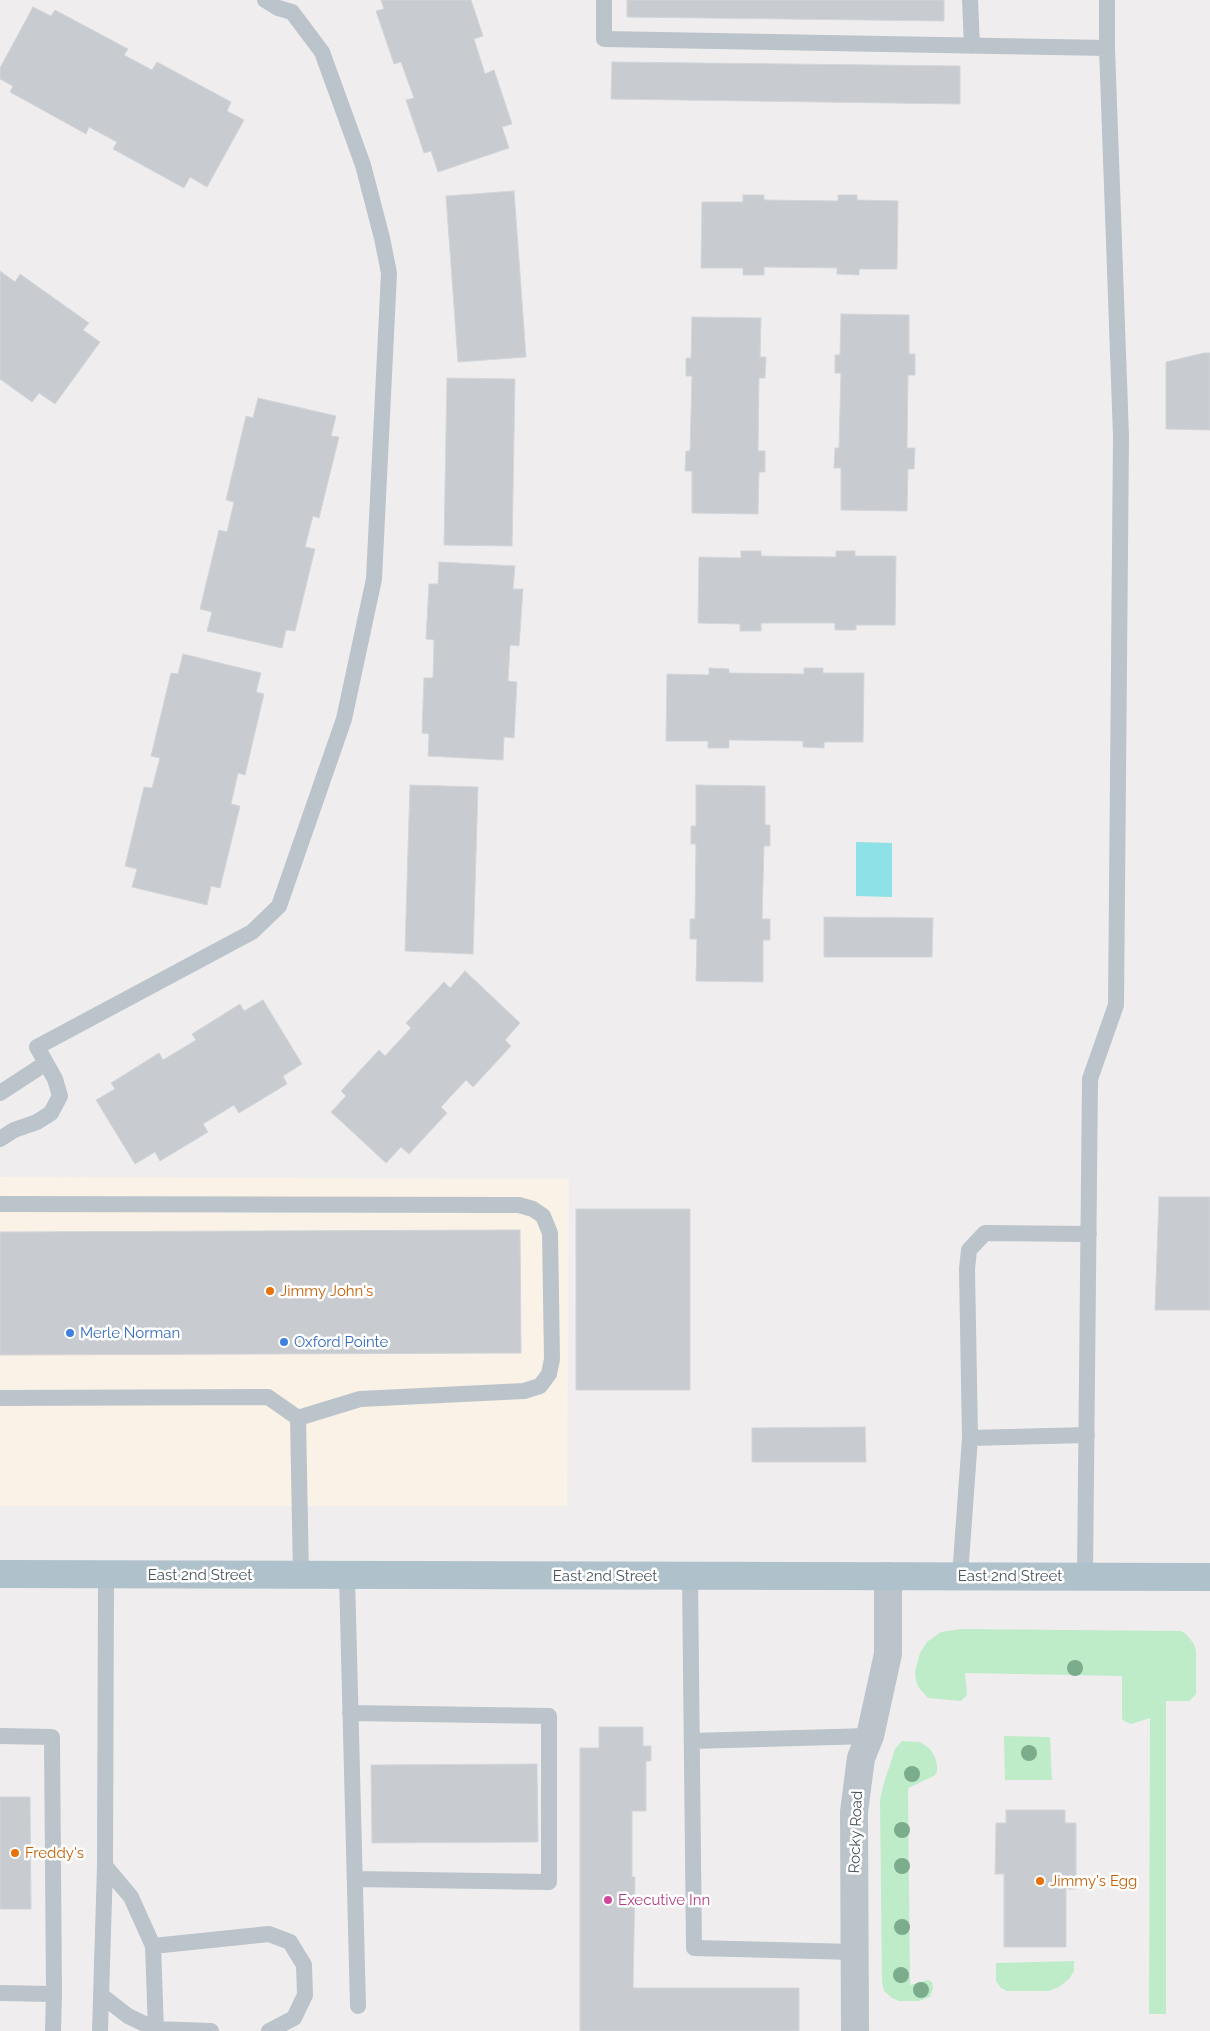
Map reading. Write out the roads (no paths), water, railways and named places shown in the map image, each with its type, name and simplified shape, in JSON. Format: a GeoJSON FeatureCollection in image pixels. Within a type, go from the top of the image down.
{"type":"FeatureCollection","features":[{"type":"Feature","properties":{"kind":"main road","name":"East 2nd Street"},"geometry":{"type":"LineString","coordinates":[[0,1574],[1210,1577]]}},
{"type":"Feature","properties":{"kind":"street","name":"Rocky Road"},"geometry":{"type":"LineString","coordinates":[[855,2031],[854,1812],[862,1758],[870,1736],[888,1654],[888,1576]]}},
{"type":"Feature","properties":{"kind":"lane"},"geometry":{"type":"LineString","coordinates":[[0,1139],[14,1130],[36,1122],[51,1113],[60,1096],[56,1079],[36,1047],[252,932],[279,906],[344,720],[374,579],[389,274],[382,238],[363,165],[322,52],[292,12],[278,8],[264,0]]}},
{"type":"Feature","properties":{"kind":"lane"},"geometry":{"type":"LineString","coordinates":[[604,0],[604,39],[1106,48]]}},
{"type":"Feature","properties":{"kind":"lane"},"geometry":{"type":"LineString","coordinates":[[970,0],[972,46]]}},
{"type":"Feature","properties":{"kind":"lane"},"geometry":{"type":"LineString","coordinates":[[1085,1576],[1090,1079],[1116,1005],[1121,436],[1106,48],[1107,0]]}},
{"type":"Feature","properties":{"kind":"lane"},"geometry":{"type":"LineString","coordinates":[[0,1093],[46,1063]]}},
{"type":"Feature","properties":{"kind":"lane"},"geometry":{"type":"LineString","coordinates":[[0,1204],[519,1205],[532,1209],[543,1216],[550,1233],[552,1359],[549,1374],[540,1386],[524,1391],[360,1399],[298,1418]]}},
{"type":"Feature","properties":{"kind":"lane"},"geometry":{"type":"LineString","coordinates":[[960,1576],[970,1438],[967,1269],[969,1250],[985,1233],[1089,1234]]}},
{"type":"Feature","properties":{"kind":"lane"},"geometry":{"type":"LineString","coordinates":[[0,1398],[268,1397],[298,1418]]}},
{"type":"Feature","properties":{"kind":"lane"},"geometry":{"type":"LineString","coordinates":[[298,1418],[301,1576]]}},
{"type":"Feature","properties":{"kind":"lane"},"geometry":{"type":"LineString","coordinates":[[970,1438],[1087,1435]]}},
{"type":"Feature","properties":{"kind":"lane"},"geometry":{"type":"LineString","coordinates":[[100,2031],[105,1866],[106,1575]]}},
{"type":"Feature","properties":{"kind":"lane"},"geometry":{"type":"LineString","coordinates":[[347,1576],[358,2006]]}},
{"type":"Feature","properties":{"kind":"lane"},"geometry":{"type":"LineString","coordinates":[[690,1576],[694,1948],[855,1952]]}},
{"type":"Feature","properties":{"kind":"lane"},"geometry":{"type":"LineString","coordinates":[[350,1713],[549,1716],[549,1882],[355,1879]]}},
{"type":"Feature","properties":{"kind":"lane"},"geometry":{"type":"LineString","coordinates":[[0,1736],[52,1737],[53,2031]]}},
{"type":"Feature","properties":{"kind":"lane"},"geometry":{"type":"LineString","coordinates":[[692,1741],[870,1736]]}},
{"type":"Feature","properties":{"kind":"lane"},"geometry":{"type":"LineString","coordinates":[[105,1866],[131,1897],[153,1946],[156,2030]]}},
{"type":"Feature","properties":{"kind":"lane"},"geometry":{"type":"LineString","coordinates":[[153,1946],[268,1934],[290,1942],[304,1965],[305,1995],[294,2018],[269,2031]]}},
{"type":"Feature","properties":{"kind":"lane"},"geometry":{"type":"LineString","coordinates":[[0,1993],[54,1994]]}},
{"type":"Feature","properties":{"kind":"lane"},"geometry":{"type":"LineString","coordinates":[[101,1995],[128,2016],[156,2030],[211,2031]]}},
{"type":"Feature","properties":{"kind":"water"},"geometry":{"type":"Polygon","coordinates":[[[856,842],[892,843],[892,897],[856,896],[856,842]]]}},
{"type":"Feature","properties":{"kind":"place","name":"Jimmy John's"},"geometry":{"type":"Point","coordinates":[270,1291]}},
{"type":"Feature","properties":{"kind":"place","name":"Merle Norman"},"geometry":{"type":"Point","coordinates":[70,1333]}},
{"type":"Feature","properties":{"kind":"place","name":"Oxford Pointe"},"geometry":{"type":"Point","coordinates":[284,1342]}},
{"type":"Feature","properties":{"kind":"place","name":"Freddy's"},"geometry":{"type":"Point","coordinates":[15,1853]}},
{"type":"Feature","properties":{"kind":"place","name":"Jimmy's Egg"},"geometry":{"type":"Point","coordinates":[1040,1881]}},
{"type":"Feature","properties":{"kind":"place","name":"Executive Inn"},"geometry":{"type":"Point","coordinates":[608,1900]}}]}
